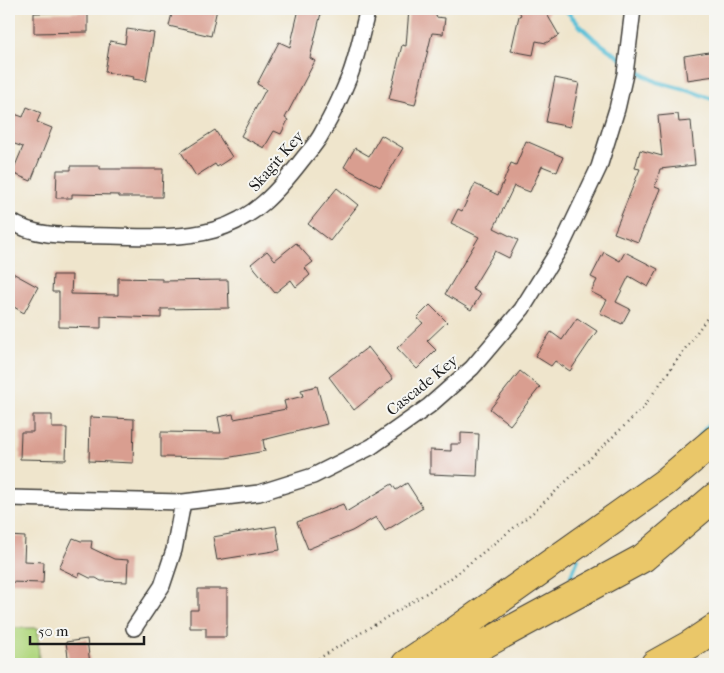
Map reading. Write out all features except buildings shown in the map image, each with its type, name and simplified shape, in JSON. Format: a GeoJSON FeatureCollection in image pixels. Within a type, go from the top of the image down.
{"type":"FeatureCollection","features":[{"type":"Feature","properties":{"kind":"highway"},"geometry":{"type":"LineString","coordinates":[[406,664],[664,483],[715,440]]}},
{"type":"Feature","properties":{"kind":"highway"},"geometry":{"type":"LineString","coordinates":[[448,664],[643,558],[715,497]]}},
{"type":"Feature","properties":{"kind":"highway"},"geometry":{"type":"LineString","coordinates":[[655,664],[715,628]]}},
{"type":"Feature","properties":{"kind":"street","name":"Skagit Key"},"geometry":{"type":"LineString","coordinates":[[9,220],[17,226],[36,232],[62,235],[142,236],[190,235],[216,230],[240,219],[262,206],[285,182],[321,135],[336,108],[351,72],[368,9]]}},
{"type":"Feature","properties":{"kind":"street","name":"Cascade Key"},"geometry":{"type":"LineString","coordinates":[[9,498],[183,502],[259,493],[313,476],[371,447],[429,406],[472,368],[522,309],[563,243],[599,167],[617,108],[625,74],[633,9]]}},
{"type":"Feature","properties":{"kind":"street"},"geometry":{"type":"LineString","coordinates":[[134,628],[162,586],[174,550],[183,502]]}},
{"type":"Feature","properties":{"kind":"path"},"geometry":{"type":"LineString","coordinates":[[310,664],[451,578],[536,510],[642,409],[715,307]]}},
{"type":"Feature","properties":{"kind":"green space"},"geometry":{"type":"Polygon","coordinates":[[[9,628],[38,628],[39,664],[9,664],[9,628]]]}},
{"type":"Feature","properties":{"kind":"waterway"},"geometry":{"type":"LineString","coordinates":[[565,9],[594,39],[623,60]]}},
{"type":"Feature","properties":{"kind":"waterway"},"geometry":{"type":"LineString","coordinates":[[629,65],[657,82],[715,100]]}},
{"type":"Feature","properties":{"kind":"waterway"},"geometry":{"type":"LineString","coordinates":[[699,437],[715,417]]}},
{"type":"Feature","properties":{"kind":"waterway"},"geometry":{"type":"LineString","coordinates":[[571,576],[578,559]]}}]}
